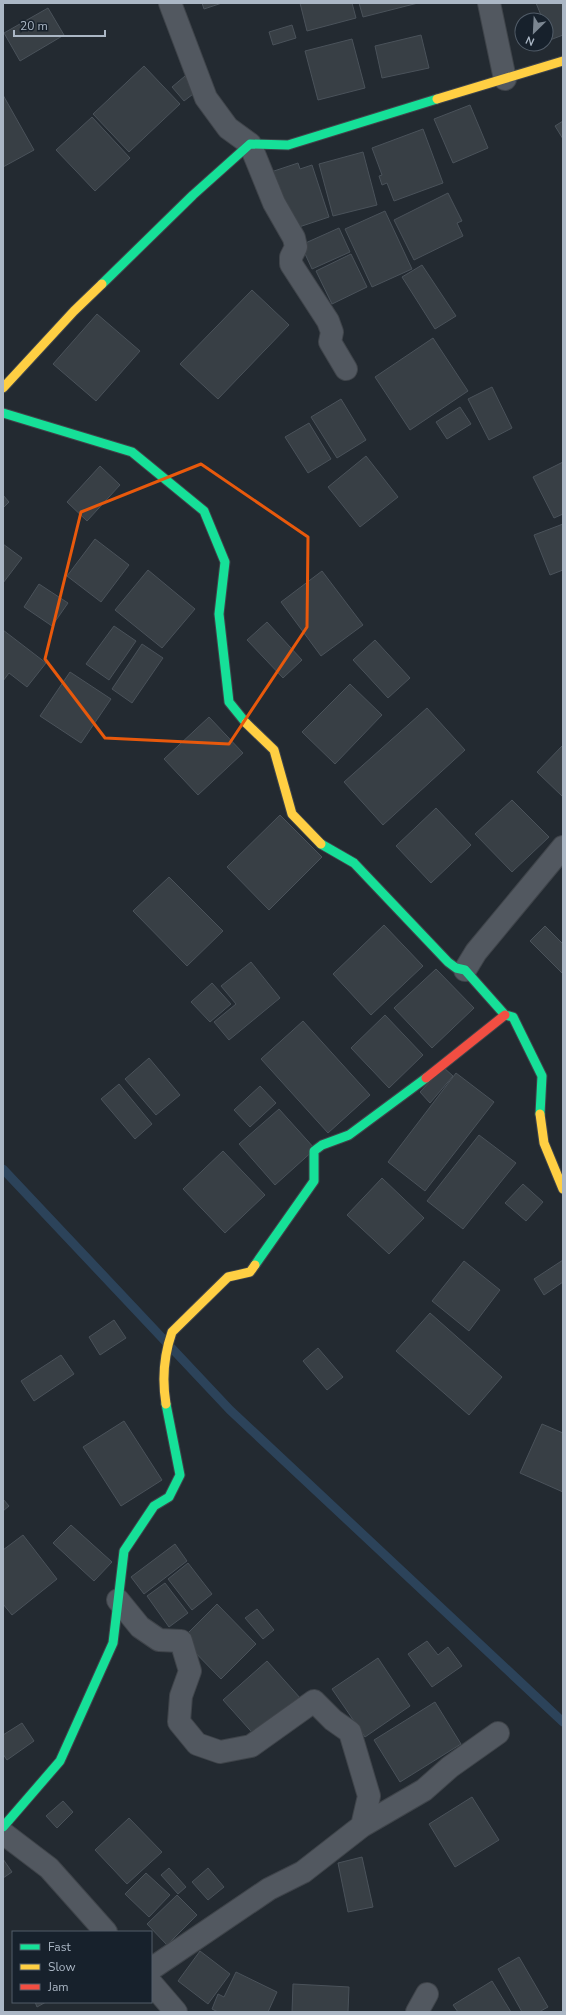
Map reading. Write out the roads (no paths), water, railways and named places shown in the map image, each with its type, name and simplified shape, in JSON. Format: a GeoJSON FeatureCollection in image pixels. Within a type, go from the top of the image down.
{"type":"FeatureCollection","features":[{"type":"Feature","properties":{"kind":"street"},"geometry":{"type":"LineString","coordinates":[[170,3],[206,98],[228,128],[250,144],[274,203],[294,238],[296,247],[291,257],[291,264],[328,321],[332,332],[330,342],[346,369]]}},
{"type":"Feature","properties":{"kind":"street"},"geometry":{"type":"LineString","coordinates":[[488,3],[505,79]]}},
{"type":"Feature","properties":{"kind":"street"},"geometry":{"type":"LineString","coordinates":[[3,388],[74,311],[193,195],[250,144],[288,145],[563,61]]}},
{"type":"Feature","properties":{"kind":"street"},"geometry":{"type":"LineString","coordinates":[[3,413],[132,452],[204,511],[226,562],[219,614],[229,702],[246,723],[274,750],[292,814],[318,842],[354,862],[448,962],[456,968],[465,970],[505,1015],[513,1018],[542,1076],[540,1115],[544,1143],[559,1183],[563,1189]]}},
{"type":"Feature","properties":{"kind":"street"},"geometry":{"type":"LineString","coordinates":[[465,970],[476,952],[563,847]]}},
{"type":"Feature","properties":{"kind":"street"},"geometry":{"type":"LineString","coordinates":[[3,1827],[60,1761],[113,1643],[124,1551],[154,1506],[169,1497],[180,1475],[163,1387],[168,1344],[172,1332],[228,1277],[250,1272],[314,1181],[314,1152],[322,1145],[349,1135],[400,1099],[505,1015]]}},
{"type":"Feature","properties":{"kind":"street"},"geometry":{"type":"LineString","coordinates":[[118,1600],[140,1627],[159,1640],[181,1641],[190,1671],[181,1696],[178,1722],[197,1744],[220,1752],[251,1746],[314,1701],[333,1720],[350,1732],[369,1796],[362,1826]]}},
{"type":"Feature","properties":{"kind":"street"},"geometry":{"type":"LineString","coordinates":[[152,1968],[269,1890],[303,1872],[362,1826],[424,1790],[450,1767],[498,1733]]}},
{"type":"Feature","properties":{"kind":"street"},"geometry":{"type":"LineString","coordinates":[[3,1833],[49,1868],[105,1931]]}},
{"type":"Feature","properties":{"kind":"street"},"geometry":{"type":"LineString","coordinates":[[152,1984],[176,2012]]}},
{"type":"Feature","properties":{"kind":"waterway"},"geometry":{"type":"LineString","coordinates":[[3,1169],[230,1410],[563,1722]]}}]}
